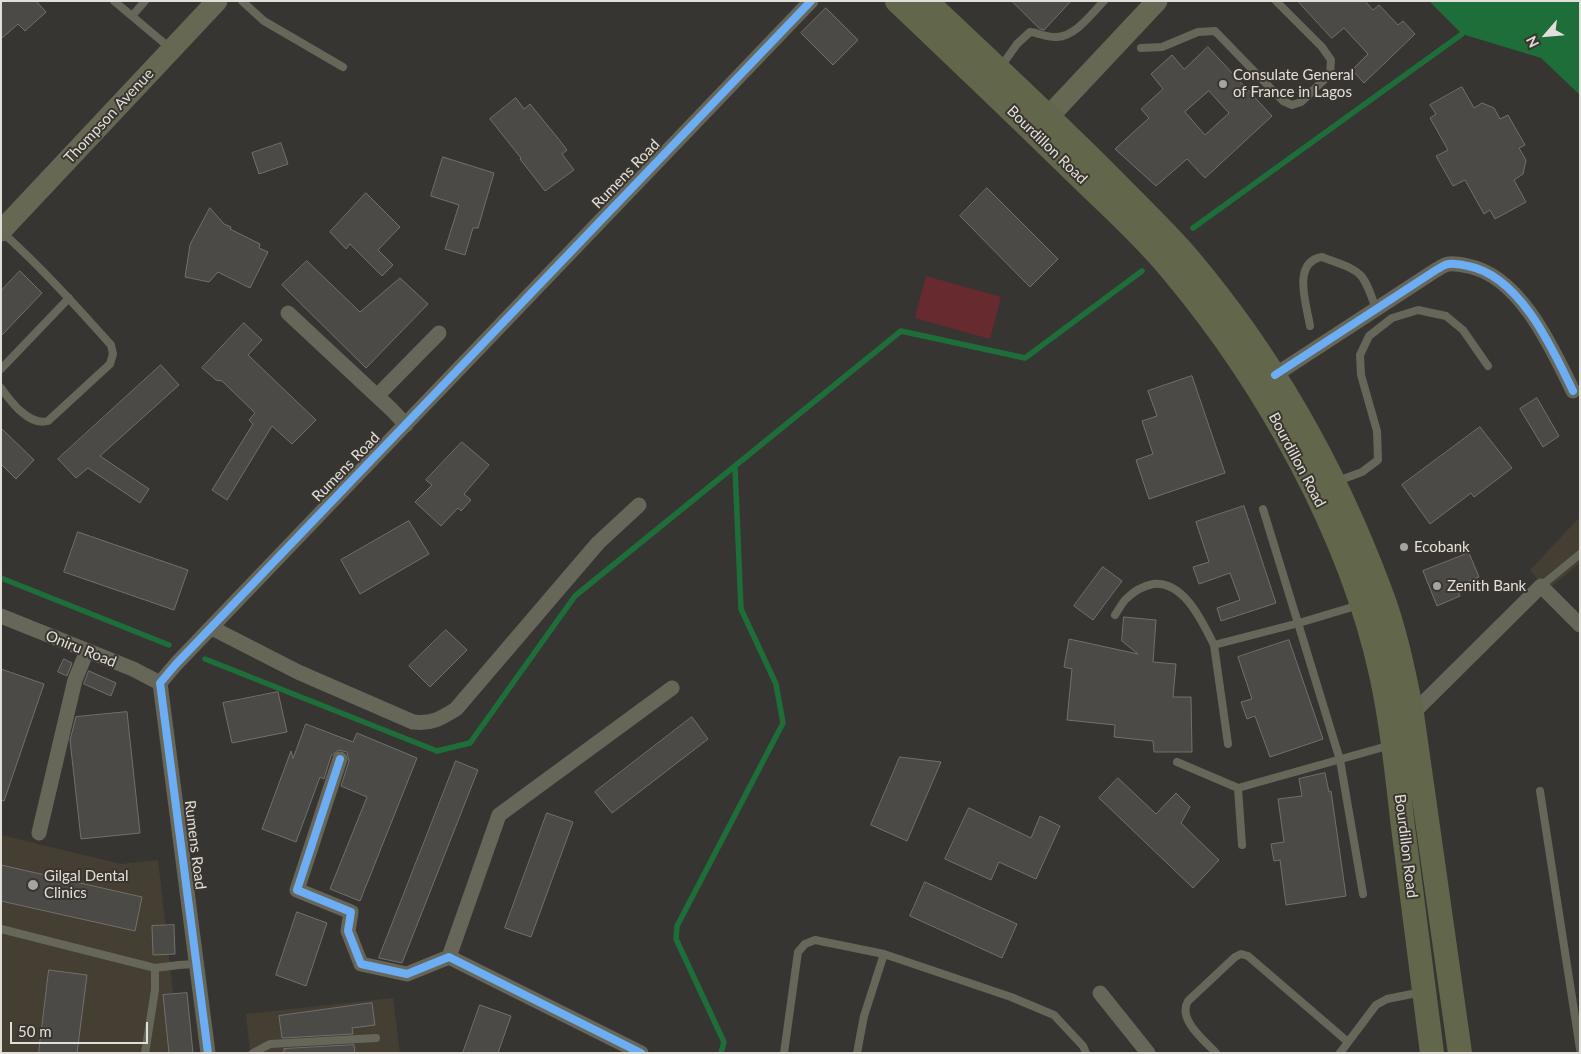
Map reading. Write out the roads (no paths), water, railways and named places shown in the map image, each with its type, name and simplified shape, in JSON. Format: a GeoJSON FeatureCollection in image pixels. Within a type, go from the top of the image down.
{"type":"FeatureCollection","features":[{"type":"Feature","properties":{"kind":"main road","name":"Bourdillon Road"},"geometry":{"type":"LineString","coordinates":[[897,1],[1141,208],[1187,258],[1238,321],[1274,375],[1315,444],[1352,521],[1381,591],[1403,668],[1412,714],[1460,1053]]}},
{"type":"Feature","properties":{"kind":"main road","name":"Bourdillon Road"},"geometry":{"type":"LineString","coordinates":[[926,1],[999,70],[1042,125],[1120,217],[1172,270],[1221,332],[1265,399],[1306,473],[1338,542],[1362,604],[1381,672],[1390,718],[1432,1053]]}},
{"type":"Feature","properties":{"kind":"street","name":"Thompson Avenue"},"geometry":{"type":"LineString","coordinates":[[1,231],[217,1]]}},
{"type":"Feature","properties":{"kind":"street","name":"Rumens Road"},"geometry":{"type":"LineString","coordinates":[[208,1053],[160,683],[176,664],[811,1]]}},
{"type":"Feature","properties":{"kind":"street"},"geometry":{"type":"LineString","coordinates":[[1042,125],[1157,1]]}},
{"type":"Feature","properties":{"kind":"street"},"geometry":{"type":"LineString","coordinates":[[1274,375],[1436,270],[1449,264],[1480,268],[1505,285],[1533,318],[1548,342],[1573,391]]}},
{"type":"Feature","properties":{"kind":"street"},"geometry":{"type":"LineString","coordinates":[[288,314],[406,425]]}},
{"type":"Feature","properties":{"kind":"street"},"geometry":{"type":"LineString","coordinates":[[377,396],[439,333]]}},
{"type":"Feature","properties":{"kind":"street"},"geometry":{"type":"LineString","coordinates":[[212,628],[298,672],[413,722],[427,723],[440,719],[456,709],[598,543],[639,505]]}},
{"type":"Feature","properties":{"kind":"street"},"geometry":{"type":"LineString","coordinates":[[1390,718],[1412,714],[1541,586],[1580,625]]}},
{"type":"Feature","properties":{"kind":"street","name":"Oniru Road"},"geometry":{"type":"LineString","coordinates":[[1,616],[160,683]]}},
{"type":"Feature","properties":{"kind":"street"},"geometry":{"type":"LineString","coordinates":[[39,833],[75,680],[87,651]]}},
{"type":"Feature","properties":{"kind":"street"},"geometry":{"type":"LineString","coordinates":[[449,958],[499,815],[672,688]]}},
{"type":"Feature","properties":{"kind":"street"},"geometry":{"type":"LineString","coordinates":[[340,759],[297,890],[351,912],[348,931],[361,964],[407,974],[449,958],[641,1053]]}},
{"type":"Feature","properties":{"kind":"street"},"geometry":{"type":"LineString","coordinates":[[1100,993],[1148,1053]]}},
{"type":"Feature","properties":{"kind":"lane"},"geometry":{"type":"LineString","coordinates":[[114,1],[172,50]]}},
{"type":"Feature","properties":{"kind":"lane"},"geometry":{"type":"LineString","coordinates":[[132,16],[145,1]]}},
{"type":"Feature","properties":{"kind":"lane"},"geometry":{"type":"LineString","coordinates":[[242,1],[264,21],[343,67]]}},
{"type":"Feature","properties":{"kind":"lane"},"geometry":{"type":"LineString","coordinates":[[999,70],[1017,44],[1030,32],[1056,38],[1065,36],[1074,31],[1104,1]]}},
{"type":"Feature","properties":{"kind":"lane"},"geometry":{"type":"LineString","coordinates":[[1142,48],[1162,47],[1198,32],[1215,31],[1283,101],[1292,105],[1301,102],[1330,74],[1331,60],[1322,47],[1276,1]]}},
{"type":"Feature","properties":{"kind":"lane"},"geometry":{"type":"LineString","coordinates":[[1,231],[34,261],[69,298],[111,345],[113,354],[110,364],[48,421],[41,423],[35,421],[20,410],[1,388]]}},
{"type":"Feature","properties":{"kind":"lane"},"geometry":{"type":"LineString","coordinates":[[1310,326],[1302,284],[1307,267],[1311,260],[1316,258],[1322,257],[1358,271],[1367,284],[1376,309]]}},
{"type":"Feature","properties":{"kind":"lane"},"geometry":{"type":"LineString","coordinates":[[1,369],[69,298]]}},
{"type":"Feature","properties":{"kind":"lane"},"geometry":{"type":"LineString","coordinates":[[1334,483],[1362,472],[1378,460],[1377,431],[1360,375],[1360,355],[1369,336],[1392,318],[1418,310],[1446,316],[1463,330],[1488,366]]}},
{"type":"Feature","properties":{"kind":"lane"},"geometry":{"type":"LineString","coordinates":[[1264,509],[1340,760],[1363,894]]}},
{"type":"Feature","properties":{"kind":"lane"},"geometry":{"type":"LineString","coordinates":[[1541,586],[1580,554]]}},
{"type":"Feature","properties":{"kind":"lane"},"geometry":{"type":"LineString","coordinates":[[1115,614],[1127,598],[1145,585],[1163,583],[1181,594],[1200,617],[1214,645],[1228,744]]}},
{"type":"Feature","properties":{"kind":"lane"},"geometry":{"type":"LineString","coordinates":[[1214,645],[1362,604]]}},
{"type":"Feature","properties":{"kind":"lane"},"geometry":{"type":"LineString","coordinates":[[1177,762],[1238,788],[1393,744]]}},
{"type":"Feature","properties":{"kind":"lane"},"geometry":{"type":"LineString","coordinates":[[1238,788],[1242,845]]}},
{"type":"Feature","properties":{"kind":"lane"},"geometry":{"type":"LineString","coordinates":[[1540,791],[1580,1050]]}},
{"type":"Feature","properties":{"kind":"lane"},"geometry":{"type":"LineString","coordinates":[[1,930],[154,968],[179,964],[196,964]]}},
{"type":"Feature","properties":{"kind":"lane"},"geometry":{"type":"LineString","coordinates":[[784,1053],[798,952],[805,944],[814,940],[884,954],[1011,997],[1054,1015],[1083,1046],[1086,1053]]}},
{"type":"Feature","properties":{"kind":"lane"},"geometry":{"type":"LineString","coordinates":[[857,1053],[864,1016],[884,954]]}},
{"type":"Feature","properties":{"kind":"lane"},"geometry":{"type":"LineString","coordinates":[[1216,1053],[1189,1023],[1184,1007],[1235,957],[1241,954],[1248,956],[1348,1042]]}},
{"type":"Feature","properties":{"kind":"lane"},"geometry":{"type":"LineString","coordinates":[[145,1053],[155,990],[154,968]]}},
{"type":"Feature","properties":{"kind":"lane"},"geometry":{"type":"LineString","coordinates":[[1340,1053],[1376,1005],[1387,999],[1424,992]]}},
{"type":"Feature","properties":{"kind":"lane"},"geometry":{"type":"LineString","coordinates":[[253,1053],[270,1044],[376,1038]]}},
{"type":"Feature","properties":{"kind":"waterway"},"geometry":{"type":"LineString","coordinates":[[1193,228],[1462,34]]}},
{"type":"Feature","properties":{"kind":"waterway"},"geometry":{"type":"LineString","coordinates":[[205,659],[437,751],[470,743],[575,596],[901,331],[1025,358],[1142,271]]}},
{"type":"Feature","properties":{"kind":"waterway"},"geometry":{"type":"LineString","coordinates":[[721,1053],[724,1042],[676,939],[677,926],[783,723],[776,684],[741,609],[735,467]]}},
{"type":"Feature","properties":{"kind":"waterway"},"geometry":{"type":"LineString","coordinates":[[1,578],[169,645]]}},
{"type":"Feature","properties":{"kind":"place","name":"Consulate General of France in Lagos"},"geometry":{"type":"Point","coordinates":[1223,84]}},
{"type":"Feature","properties":{"kind":"place","name":"Ecobank"},"geometry":{"type":"Point","coordinates":[1404,547]}},
{"type":"Feature","properties":{"kind":"place","name":"Zenith Bank"},"geometry":{"type":"Point","coordinates":[1437,586]}},
{"type":"Feature","properties":{"kind":"place","name":"Gilgal Dental Clinics"},"geometry":{"type":"Point","coordinates":[33,885]}}]}
